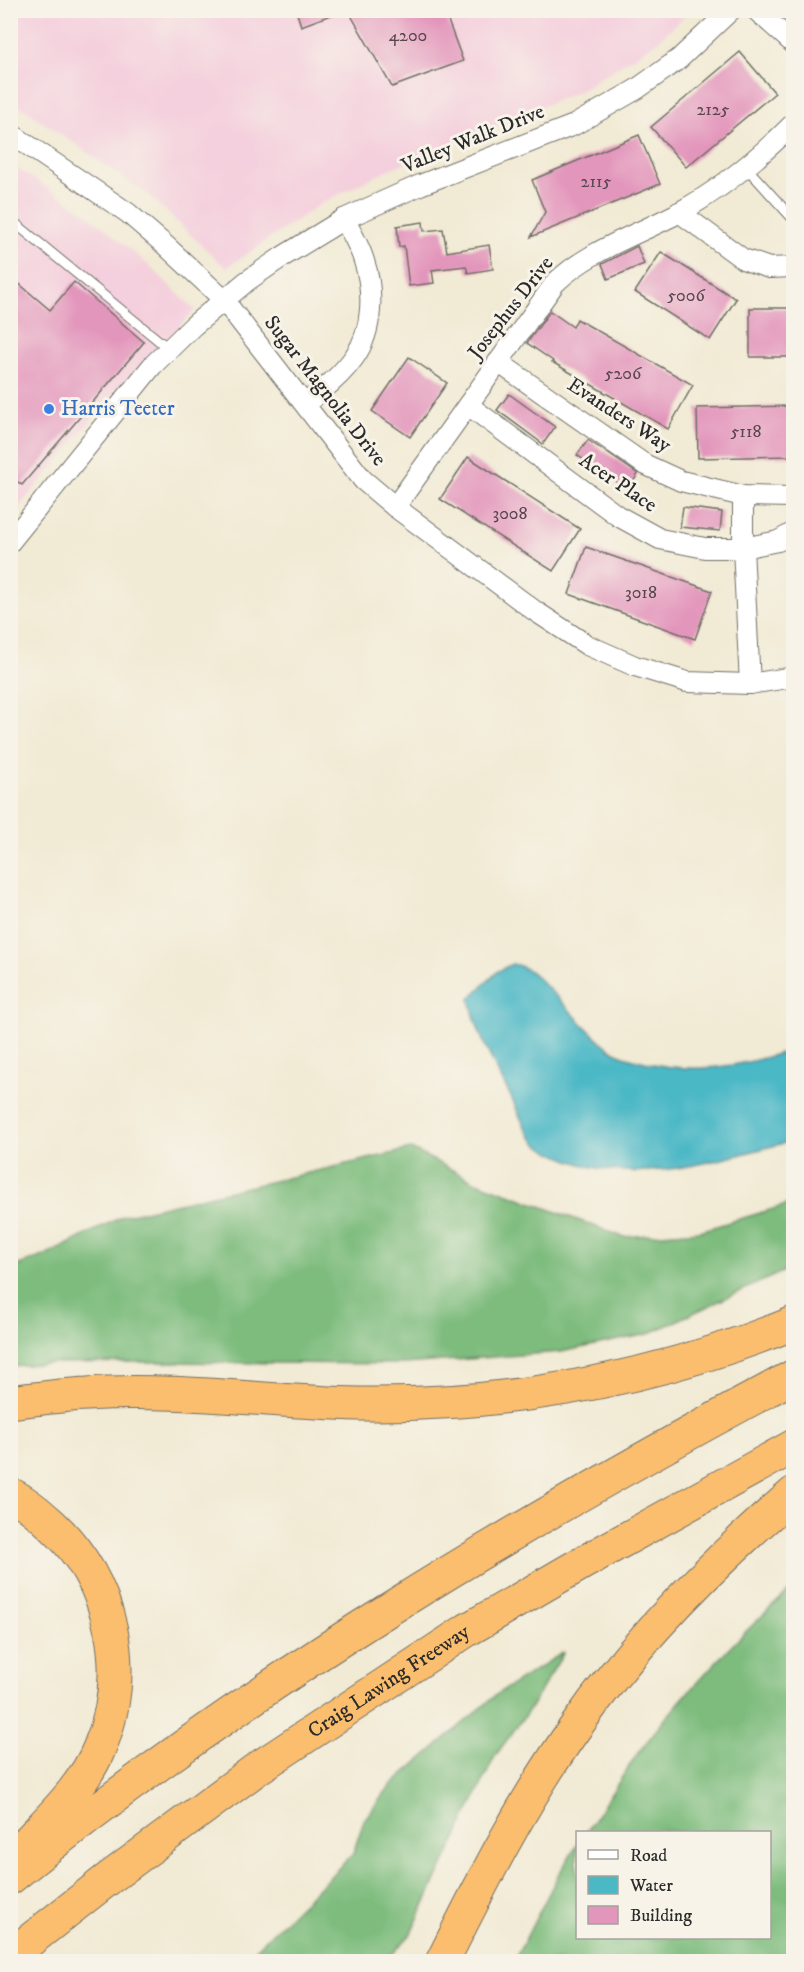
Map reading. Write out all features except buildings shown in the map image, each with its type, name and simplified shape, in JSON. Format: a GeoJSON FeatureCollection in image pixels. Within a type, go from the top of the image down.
{"type":"FeatureCollection","features":[{"type":"Feature","properties":{"kind":"highway"},"geometry":{"type":"LineString","coordinates":[[10,1402],[88,1394],[163,1394],[361,1404],[438,1402],[522,1395],[576,1386],[682,1362],[794,1323]]}},
{"type":"Feature","properties":{"kind":"highway"},"geometry":{"type":"LineString","coordinates":[[10,1878],[171,1755],[298,1668],[407,1598],[519,1529],[645,1456],[794,1376]]}},
{"type":"Feature","properties":{"kind":"highway","name":"Craig Lawing Freeway"},"geometry":{"type":"LineString","coordinates":[[10,1956],[108,1879],[258,1768],[467,1630],[584,1562],[794,1446]]}},
{"type":"Feature","properties":{"kind":"highway"},"geometry":{"type":"LineString","coordinates":[[442,1962],[501,1845],[539,1781],[578,1723],[627,1660],[679,1602],[722,1557],[794,1493]]}},
{"type":"Feature","properties":{"kind":"highway"},"geometry":{"type":"LineString","coordinates":[[10,1494],[44,1517],[78,1552],[103,1602],[112,1627],[116,1657],[113,1704],[94,1760],[70,1795],[10,1861]]}},
{"type":"Feature","properties":{"kind":"street","name":"Valley Walk Drive"},"geometry":{"type":"LineString","coordinates":[[12,537],[152,366],[223,300],[282,256],[344,219],[420,185],[574,125],[637,89],[679,59],[731,10]]}},
{"type":"Feature","properties":{"kind":"street"},"geometry":{"type":"LineString","coordinates":[[756,10],[794,44]]}},
{"type":"Feature","properties":{"kind":"street","name":"Josephus Drive"},"geometry":{"type":"LineString","coordinates":[[395,507],[555,283],[570,269],[589,257],[680,212],[725,184],[764,154],[794,123]]}},
{"type":"Feature","properties":{"kind":"street","name":"Sugar Magnolia Drive"},"geometry":{"type":"LineString","coordinates":[[10,133],[128,213],[165,245],[223,300],[363,480],[395,507],[535,611],[587,645],[635,666],[687,682],[750,684],[794,677]]}},
{"type":"Feature","properties":{"kind":"street"},"geometry":{"type":"LineString","coordinates":[[680,212],[743,259],[769,268],[794,267]]}},
{"type":"Feature","properties":{"kind":"street"},"geometry":{"type":"LineString","coordinates":[[305,404],[335,380],[356,355],[368,323],[370,304],[367,272],[360,250],[344,219]]}},
{"type":"Feature","properties":{"kind":"street","name":"Evanders Way"},"geometry":{"type":"LineString","coordinates":[[498,363],[644,464],[681,480],[744,496],[794,497]]}},
{"type":"Feature","properties":{"kind":"street","name":"Acer Place"},"geometry":{"type":"LineString","coordinates":[[468,405],[618,516],[660,539],[705,548],[744,548],[778,541],[794,532]]}},
{"type":"Feature","properties":{"kind":"street"},"geometry":{"type":"LineString","coordinates":[[744,496],[750,684]]}},
{"type":"Feature","properties":{"kind":"lane"},"geometry":{"type":"LineString","coordinates":[[746,167],[794,220]]}},
{"type":"Feature","properties":{"kind":"lane"},"geometry":{"type":"LineString","coordinates":[[10,219],[169,349]]}},
{"type":"Feature","properties":{"kind":"shaded area"},"geometry":{"type":"Polygon","coordinates":[[[11,11],[690,11],[655,43],[579,91],[387,170],[322,203],[226,268],[146,193],[11,100],[11,11]]]}},
{"type":"Feature","properties":{"kind":"shaded area"},"geometry":{"type":"Polygon","coordinates":[[[11,164],[87,214],[143,260],[195,310],[118,389],[11,516],[11,164]]]}},
{"type":"Feature","properties":{"kind":"green space"},"geometry":{"type":"Polygon","coordinates":[[[411,1149],[474,1181],[623,1237],[700,1231],[793,1203],[793,1267],[648,1334],[561,1352],[404,1364],[154,1362],[51,1363],[11,1366],[11,1268],[49,1254],[123,1216],[411,1149]]]}},
{"type":"Feature","properties":{"kind":"green space"},"geometry":{"type":"Polygon","coordinates":[[[793,1587],[793,1961],[514,1961],[560,1872],[576,1847],[576,1939],[771,1939],[771,1831],[587,1831],[634,1759],[670,1713],[751,1627],[793,1587]]]}},
{"type":"Feature","properties":{"kind":"green space"},"geometry":{"type":"Polygon","coordinates":[[[564,1652],[531,1707],[495,1756],[410,1935],[386,1961],[262,1961],[251,1954],[353,1854],[364,1820],[391,1785],[496,1695],[564,1652]]]}},
{"type":"Feature","properties":{"kind":"water"},"geometry":{"type":"Polygon","coordinates":[[[512,964],[524,968],[540,980],[611,1050],[630,1058],[680,1068],[718,1067],[756,1060],[793,1049],[793,1141],[710,1162],[653,1171],[596,1168],[569,1160],[543,1148],[534,1141],[525,1128],[480,1034],[470,998],[498,971],[512,964]]]}},
{"type":"Feature","properties":{"kind":"place","name":"Harris Teeter"},"geometry":{"type":"Point","coordinates":[49,409]}}]}
